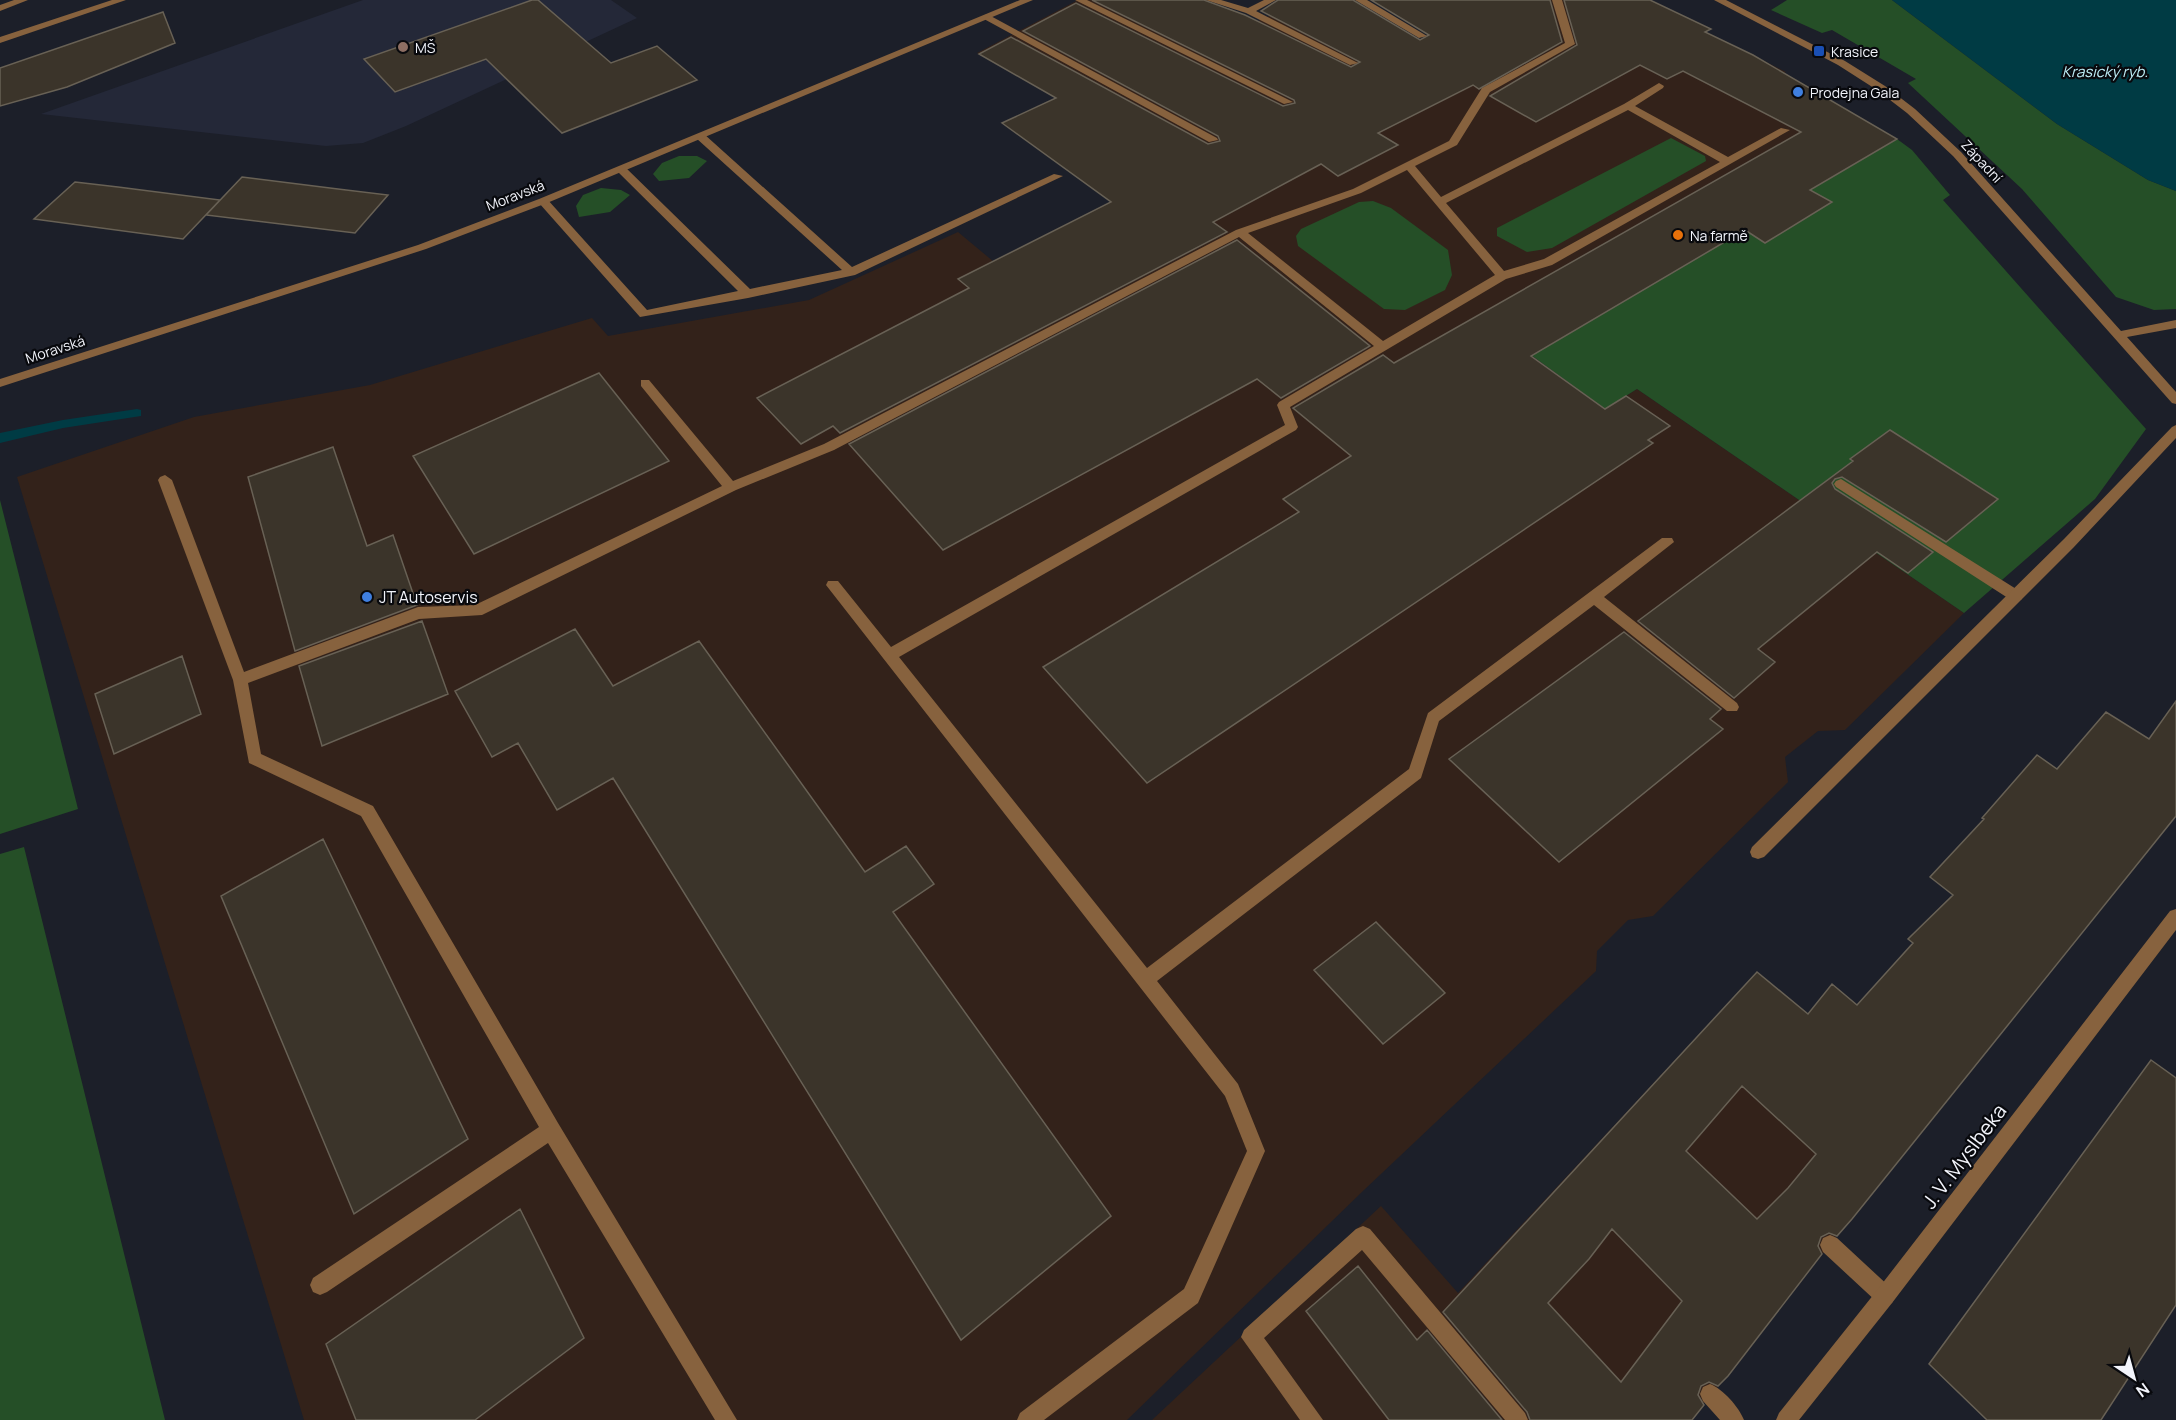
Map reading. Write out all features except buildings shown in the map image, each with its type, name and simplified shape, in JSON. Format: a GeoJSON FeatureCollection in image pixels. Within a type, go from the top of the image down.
{"type":"FeatureCollection","features":[{"type":"Feature","properties":{"kind":"street"},"geometry":{"type":"LineString","coordinates":[[0,8],[23,0]]}},
{"type":"Feature","properties":{"kind":"street"},"geometry":{"type":"LineString","coordinates":[[0,40],[122,0]]}},
{"type":"Feature","properties":{"kind":"street","name":"Moravská"},"geometry":{"type":"LineString","coordinates":[[0,383],[422,247],[543,201],[1028,0]]}},
{"type":"Feature","properties":{"kind":"street"},"geometry":{"type":"LineString","coordinates":[[1080,0],[1288,102]]}},
{"type":"Feature","properties":{"kind":"street"},"geometry":{"type":"LineString","coordinates":[[1211,0],[1249,11],[1353,63]]}},
{"type":"Feature","properties":{"kind":"street"},"geometry":{"type":"LineString","coordinates":[[1249,11],[1271,0]]}},
{"type":"Feature","properties":{"kind":"street"},"geometry":{"type":"LineString","coordinates":[[1360,0],[1422,36]]}},
{"type":"Feature","properties":{"kind":"street"},"geometry":{"type":"LineString","coordinates":[[240,680],[418,613],[477,611],[731,487],[829,447],[1240,232],[1357,191],[1453,143],[1486,90],[1570,44],[1557,0]]}},
{"type":"Feature","properties":{"kind":"street","name":"Západní"},"geometry":{"type":"LineString","coordinates":[[1719,0],[1819,51],[1881,88],[1923,121],[1957,154],[2176,400]]}},
{"type":"Feature","properties":{"kind":"street"},"geometry":{"type":"LineString","coordinates":[[987,17],[1213,140]]}},
{"type":"Feature","properties":{"kind":"street"},"geometry":{"type":"LineString","coordinates":[[1439,202],[1628,106],[1659,86]]}},
{"type":"Feature","properties":{"kind":"street"},"geometry":{"type":"LineString","coordinates":[[1628,106],[1729,162]]}},
{"type":"Feature","properties":{"kind":"street"},"geometry":{"type":"LineString","coordinates":[[888,656],[1292,427],[1283,405],[1381,346],[1502,276],[1548,262],[1785,130]]}},
{"type":"Feature","properties":{"kind":"street"},"geometry":{"type":"LineString","coordinates":[[700,136],[851,272]]}},
{"type":"Feature","properties":{"kind":"street"},"geometry":{"type":"LineString","coordinates":[[1409,165],[1502,276]]}},
{"type":"Feature","properties":{"kind":"street"},"geometry":{"type":"LineString","coordinates":[[621,169],[747,294]]}},
{"type":"Feature","properties":{"kind":"street"},"geometry":{"type":"LineString","coordinates":[[543,201],[644,314],[851,272],[1058,176]]}},
{"type":"Feature","properties":{"kind":"street"},"geometry":{"type":"LineString","coordinates":[[1240,232],[1381,346]]}},
{"type":"Feature","properties":{"kind":"street"},"geometry":{"type":"LineString","coordinates":[[2119,335],[2176,324]]}},
{"type":"Feature","properties":{"kind":"street"},"geometry":{"type":"LineString","coordinates":[[645,382],[731,487]]}},
{"type":"Feature","properties":{"kind":"street"},"geometry":{"type":"LineString","coordinates":[[1758,852],[2016,596],[2176,430]]}},
{"type":"Feature","properties":{"kind":"street"},"geometry":{"type":"LineString","coordinates":[[165,480],[240,680],[254,758],[367,811],[551,1130],[727,1420]]}},
{"type":"Feature","properties":{"kind":"street"},"geometry":{"type":"LineString","coordinates":[[1840,484],[2016,596]]}},
{"type":"Feature","properties":{"kind":"street"},"geometry":{"type":"LineString","coordinates":[[1145,980],[1416,773],[1433,717],[1667,542]]}},
{"type":"Feature","properties":{"kind":"street"},"geometry":{"type":"LineString","coordinates":[[833,585],[1232,1090],[1256,1151],[1191,1296],[1027,1420]]}},
{"type":"Feature","properties":{"kind":"street"},"geometry":{"type":"LineString","coordinates":[[1594,597],[1732,707]]}},
{"type":"Feature","properties":{"kind":"street","name":"J. V. Myslbeka"},"geometry":{"type":"LineString","coordinates":[[1786,1420],[1885,1296],[2176,916]]}},
{"type":"Feature","properties":{"kind":"street"},"geometry":{"type":"LineString","coordinates":[[320,1285],[551,1130]]}},
{"type":"Feature","properties":{"kind":"street"},"geometry":{"type":"LineString","coordinates":[[1313,1420],[1251,1337],[1363,1236],[1518,1420]]}},
{"type":"Feature","properties":{"kind":"street"},"geometry":{"type":"LineString","coordinates":[[1830,1245],[1885,1296]]}},
{"type":"Feature","properties":{"kind":"street"},"geometry":{"type":"LineString","coordinates":[[1710,1394],[1734,1420]]}},
{"type":"Feature","properties":{"kind":"shaded area","name":"MŠ"},"geometry":{"type":"Polygon","coordinates":[[[363,0],[611,0],[637,18],[406,126],[363,143],[326,146],[41,114],[363,0]]]}},
{"type":"Feature","properties":{"kind":"shaded area"},"geometry":{"type":"Polygon","coordinates":[[[1078,0],[1189,0],[1245,27],[1304,0],[1381,62],[1501,0],[1650,0],[1711,29],[1706,32],[1786,72],[1784,73],[1897,139],[1532,356],[1605,409],[1637,389],[1964,613],[1845,730],[1818,731],[1785,757],[1788,782],[1653,916],[1628,920],[1597,951],[1596,971],[1364,1190],[1127,1420],[304,1420],[17,477],[194,417],[370,385],[592,318],[608,336],[809,300],[958,232],[994,262],[1181,167],[977,53],[1078,0]]]}},
{"type":"Feature","properties":{"kind":"shaded area"},"geometry":{"type":"Polygon","coordinates":[[[1757,972],[1799,1007],[1898,1157],[1728,1375],[1689,1420],[1152,1420],[1381,1206],[1458,1293],[1757,972]]]}},
{"type":"Feature","properties":{"kind":"green space"},"geometry":{"type":"Polygon","coordinates":[[[1787,0],[1892,0],[2057,124],[2148,180],[2176,191],[2176,309],[2154,310],[2116,297],[2022,189],[1908,83],[1916,79],[1832,30],[1822,33],[1771,10],[1787,0]]]}},
{"type":"Feature","properties":{"kind":"green space"},"geometry":{"type":"Polygon","coordinates":[[[1671,138],[1705,156],[1706,161],[1552,248],[1527,252],[1497,236],[1497,228],[1671,138]]]}},
{"type":"Feature","properties":{"kind":"green space"},"geometry":{"type":"Polygon","coordinates":[[[1897,139],[1912,150],[1950,195],[1943,200],[2146,429],[2095,499],[1964,613],[1637,389],[1605,409],[1531,355],[1897,139]]]}},
{"type":"Feature","properties":{"kind":"green space"},"geometry":{"type":"Polygon","coordinates":[[[679,156],[697,156],[707,161],[689,178],[659,181],[653,174],[662,163],[679,156]]]}},
{"type":"Feature","properties":{"kind":"green space"},"geometry":{"type":"Polygon","coordinates":[[[601,188],[621,190],[630,195],[610,212],[579,217],[576,206],[583,195],[601,188]]]}},
{"type":"Feature","properties":{"kind":"green space"},"geometry":{"type":"Polygon","coordinates":[[[1373,201],[1391,208],[1448,250],[1452,275],[1445,290],[1405,310],[1384,309],[1298,246],[1296,236],[1301,229],[1359,202],[1373,201]]]}},
{"type":"Feature","properties":{"kind":"green space"},"geometry":{"type":"Polygon","coordinates":[[[0,500],[78,809],[0,834],[0,500]]]}},
{"type":"Feature","properties":{"kind":"green space"},"geometry":{"type":"Polygon","coordinates":[[[24,847],[165,1420],[0,1420],[0,854],[24,847]]]}},
{"type":"Feature","properties":{"kind":"water","name":"Krasický ryb."},"geometry":{"type":"Polygon","coordinates":[[[1892,0],[2176,0],[2176,191],[2148,180],[2057,124],[1892,0]]]}},
{"type":"Feature","properties":{"kind":"waterway"},"geometry":{"type":"LineString","coordinates":[[0,438],[63,424],[137,413]]}},
{"type":"Feature","properties":{"kind":"place","name":"MŠ"},"geometry":{"type":"Point","coordinates":[403,47]}},
{"type":"Feature","properties":{"kind":"place","name":"Krasice"},"geometry":{"type":"Point","coordinates":[1819,51]}},
{"type":"Feature","properties":{"kind":"place","name":"Prodejna Gala"},"geometry":{"type":"Point","coordinates":[1798,92]}},
{"type":"Feature","properties":{"kind":"place","name":"Na farmě"},"geometry":{"type":"Point","coordinates":[1678,235]}},
{"type":"Feature","properties":{"kind":"place","name":"JT Autoservis"},"geometry":{"type":"Point","coordinates":[367,597]}}]}
